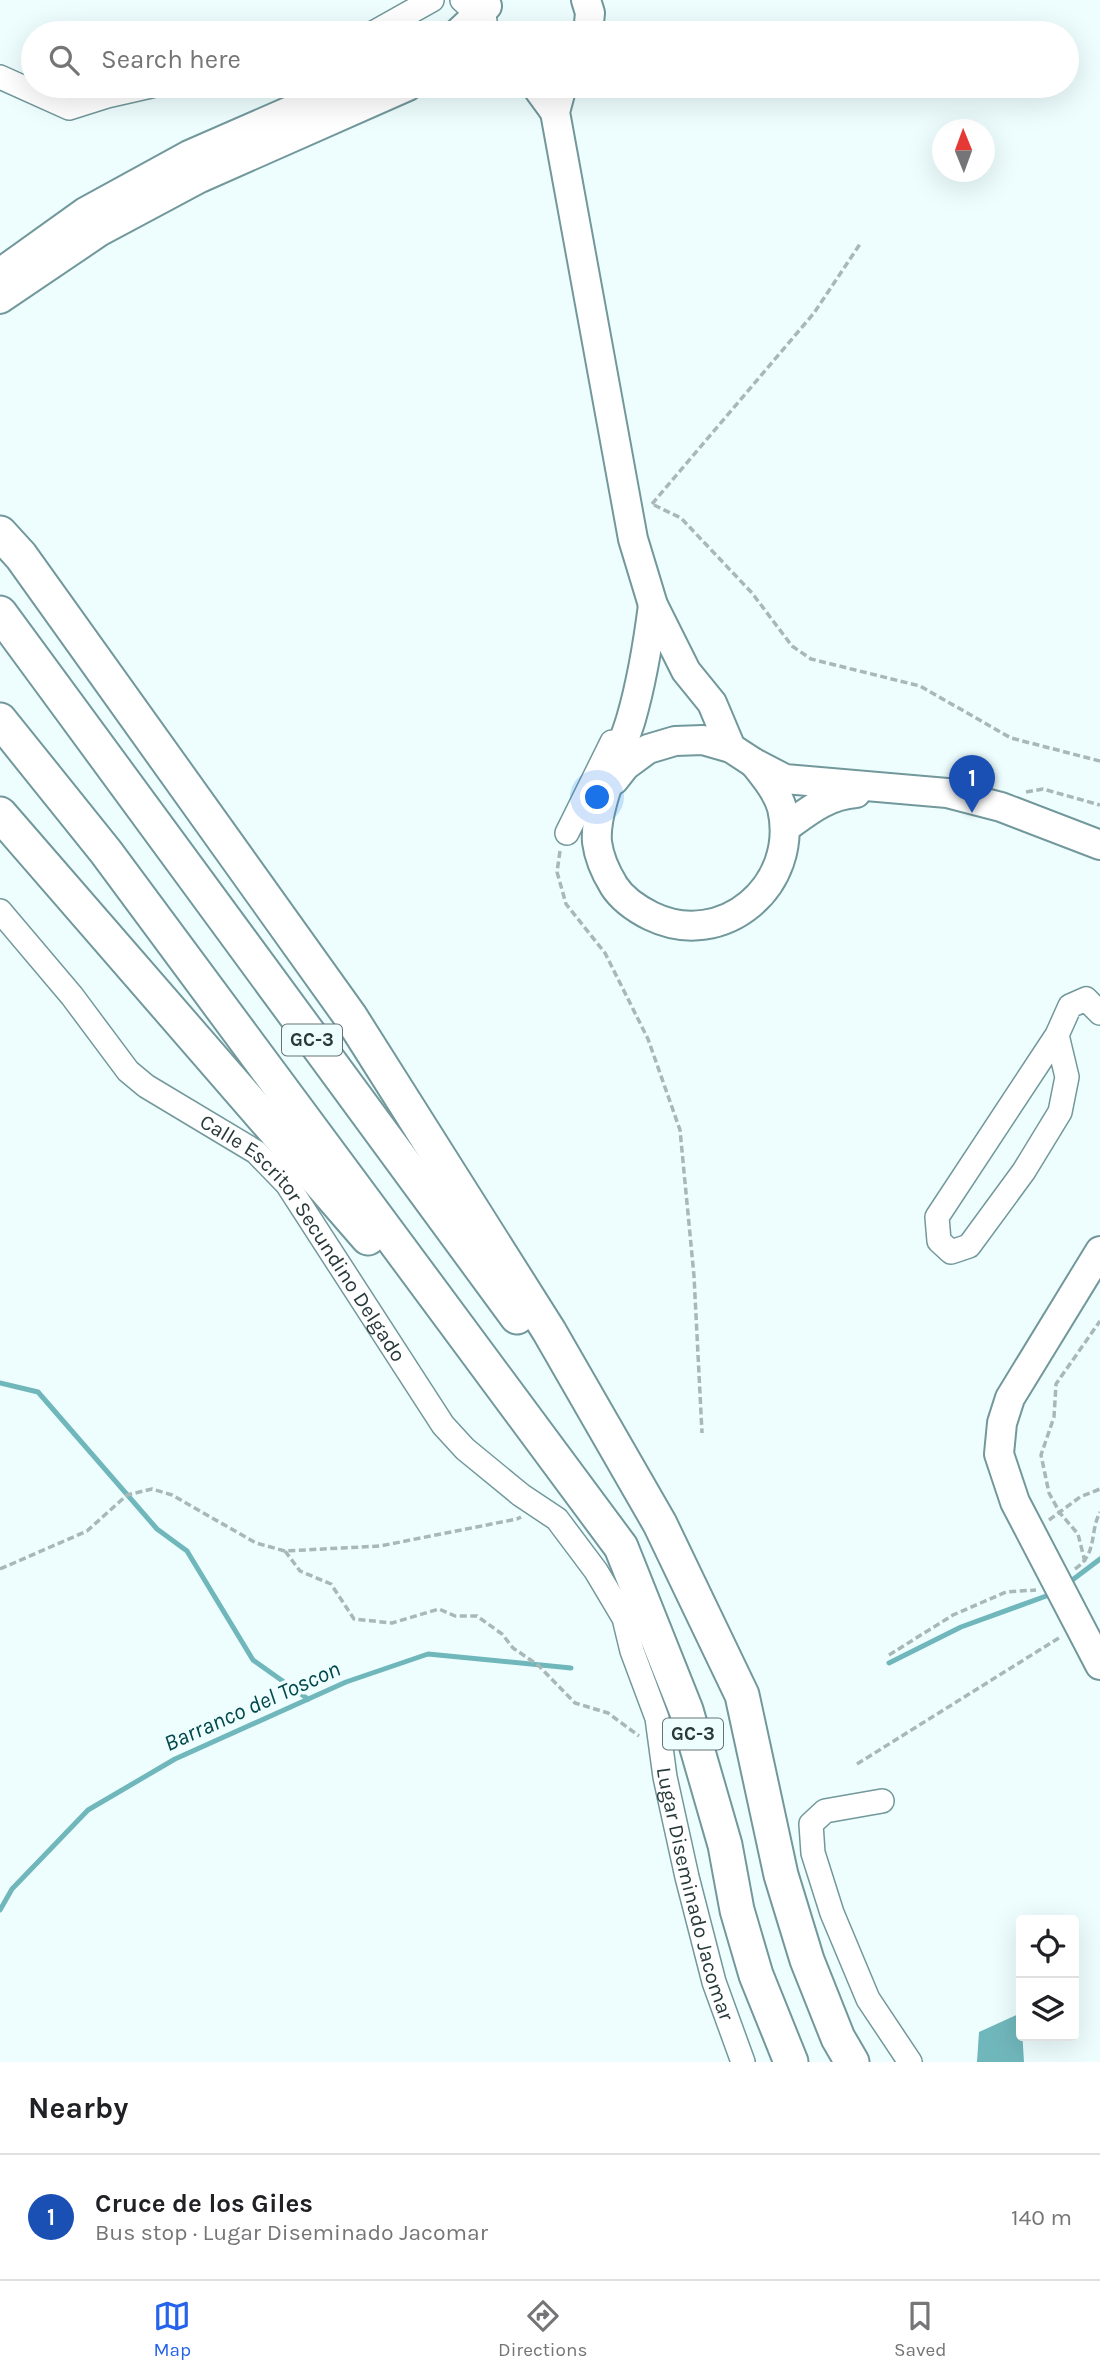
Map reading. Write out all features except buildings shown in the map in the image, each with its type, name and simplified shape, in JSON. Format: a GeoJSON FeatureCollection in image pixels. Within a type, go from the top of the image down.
{"type":"FeatureCollection","features":[{"type":"Feature","properties":{"kind":"highway"},"geometry":{"type":"LineString","coordinates":[[0,533],[21,556],[350,1016],[549,1331],[626,1466]]}},
{"type":"Feature","properties":{"kind":"highway","name":"GC-3"},"geometry":{"type":"LineString","coordinates":[[0,613],[626,1466],[660,1524],[742,1695],[785,1887],[807,1960],[838,2038],[852,2062]]}},
{"type":"Feature","properties":{"kind":"highway","name":"GC-3"},"geometry":{"type":"LineString","coordinates":[[0,720],[106,852],[621,1547],[686,1710],[725,1845],[737,1910],[756,1975],[791,2062]]}},
{"type":"Feature","properties":{"kind":"highway"},"geometry":{"type":"LineString","coordinates":[[0,814],[537,1433]]}},
{"type":"Feature","properties":{"kind":"main road"},"geometry":{"type":"LineString","coordinates":[[586,0],[589,21]]}},
{"type":"Feature","properties":{"kind":"main road"},"geometry":{"type":"LineString","coordinates":[[0,273],[85,212],[189,155],[320,98]]}},
{"type":"Feature","properties":{"kind":"main road"},"geometry":{"type":"LineString","coordinates":[[0,299],[99,232],[200,178],[381,98]]}},
{"type":"Feature","properties":{"kind":"main road"},"geometry":{"type":"LineString","coordinates":[[559,99],[640,503],[633,539],[653,604],[686,671],[712,704],[730,748]]}},
{"type":"Feature","properties":{"kind":"main road"},"geometry":{"type":"LineString","coordinates":[[653,604],[645,668],[632,718],[604,801],[597,841],[603,867],[617,890],[636,909],[665,923],[696,926],[728,919],[755,901],[775,876],[783,853],[785,828],[781,806],[772,785],[754,763]]}},
{"type":"Feature","properties":{"kind":"main road"},"geometry":{"type":"LineString","coordinates":[[604,801],[625,766],[648,750],[675,741],[703,740],[730,748],[785,779],[897,791],[947,793],[1001,807],[1100,845]]}},
{"type":"Feature","properties":{"kind":"main road"},"geometry":{"type":"LineString","coordinates":[[785,828],[816,804],[845,794],[897,791]]}},
{"type":"Feature","properties":{"kind":"main road"},"geometry":{"type":"LineString","coordinates":[[1100,1251],[1010,1398],[1002,1423],[999,1454],[1015,1502],[1100,1665]]}},
{"type":"Feature","properties":{"kind":"street"},"geometry":{"type":"LineString","coordinates":[[394,21],[432,0]]}},
{"type":"Feature","properties":{"kind":"street"},"geometry":{"type":"LineString","coordinates":[[0,77],[21,86]]}},
{"type":"Feature","properties":{"kind":"street"},"geometry":{"type":"LineString","coordinates":[[47,98],[69,108],[101,98]]}},
{"type":"Feature","properties":{"kind":"street"},"geometry":{"type":"LineString","coordinates":[[604,801],[567,833],[638,689]]}},
{"type":"Feature","properties":{"kind":"street","name":"Calle Escritor Secundino Delgado"},"geometry":{"type":"LineString","coordinates":[[0,911],[72,996],[128,1071],[146,1086],[256,1152],[287,1184],[443,1424],[465,1449],[557,1519],[596,1571]]}},
{"type":"Feature","properties":{"kind":"street"},"geometry":{"type":"LineString","coordinates":[[1057,1035],[1067,1077],[1060,1112],[1024,1171],[969,1246],[951,1252],[939,1241],[937,1217],[1057,1035],[1070,1006],[1086,999],[1100,1013]]}},
{"type":"Feature","properties":{"kind":"street","name":"Lugar Diseminado Jacomar"},"geometry":{"type":"LineString","coordinates":[[596,1571],[624,1618],[632,1651],[656,1718],[665,1777],[687,1877],[714,1982],[743,2062]]}},
{"type":"Feature","properties":{"kind":"street"},"geometry":{"type":"LineString","coordinates":[[882,1801],[825,1811],[811,1824],[813,1853],[832,1913],[868,1999],[910,2062]]}},
{"type":"Feature","properties":{"kind":"path"},"geometry":{"type":"LineString","coordinates":[[860,244],[814,313],[640,503],[681,518],[752,593],[792,646],[811,659],[920,686],[1011,738],[1100,761]]}},
{"type":"Feature","properties":{"kind":"path"},"geometry":{"type":"LineString","coordinates":[[1001,807],[1017,794],[1043,789],[1100,805]]}},
{"type":"Feature","properties":{"kind":"path"},"geometry":{"type":"LineString","coordinates":[[557,872],[566,904],[605,953],[648,1039],[680,1129],[694,1276],[702,1433]]}},
{"type":"Feature","properties":{"kind":"path"},"geometry":{"type":"LineString","coordinates":[[1085,1562],[1078,1534],[1060,1513],[1049,1493],[1041,1455],[1054,1417],[1056,1384],[1100,1321]]}},
{"type":"Feature","properties":{"kind":"path"},"geometry":{"type":"LineString","coordinates":[[0,1569],[87,1531],[127,1495],[152,1489],[172,1495],[257,1543],[285,1550],[380,1546],[517,1519],[537,1505]]}},
{"type":"Feature","properties":{"kind":"path"},"geometry":{"type":"LineString","coordinates":[[1031,1532],[1080,1497],[1100,1489]]}},
{"type":"Feature","properties":{"kind":"path"},"geometry":{"type":"LineString","coordinates":[[1074,1570],[1085,1562],[1091,1550],[1100,1512]]}},
{"type":"Feature","properties":{"kind":"path"},"geometry":{"type":"LineString","coordinates":[[285,1550],[300,1571],[331,1584],[354,1619],[392,1623],[439,1609],[455,1616],[477,1616],[502,1634],[513,1648],[538,1665],[575,1703],[608,1713],[647,1741]]}},
{"type":"Feature","properties":{"kind":"path"},"geometry":{"type":"LineString","coordinates":[[889,1656],[963,1610],[1006,1592],[1045,1590]]}},
{"type":"Feature","properties":{"kind":"path"},"geometry":{"type":"LineString","coordinates":[[857,1764],[1079,1625]]}},
{"type":"Feature","properties":{"kind":"water"},"geometry":{"type":"Polygon","coordinates":[[[1016,2015],[1016,2041],[1023,2041],[1024,2062],[977,2062],[979,2032],[1016,2015]]]}},
{"type":"Feature","properties":{"kind":"waterway"},"geometry":{"type":"LineString","coordinates":[[0,1383],[38,1392],[157,1529],[187,1551],[253,1660],[308,1699]]}},
{"type":"Feature","properties":{"kind":"waterway","name":"Barranco del Toscon"},"geometry":{"type":"LineString","coordinates":[[1067,1584],[1100,1559]]}},
{"type":"Feature","properties":{"kind":"waterway","name":"Barranco del Toscon"},"geometry":{"type":"LineString","coordinates":[[889,1663],[961,1627],[1049,1595]]}},
{"type":"Feature","properties":{"kind":"waterway","name":"Barranco del Toscon"},"geometry":{"type":"LineString","coordinates":[[0,1910],[12,1889],[88,1810],[175,1759],[346,1682],[428,1654],[571,1668]]}},
{"type":"Feature","properties":{"kind":"place","name":"Cruce de los Giles"},"geometry":{"type":"Point","coordinates":[972,813]}}]}
